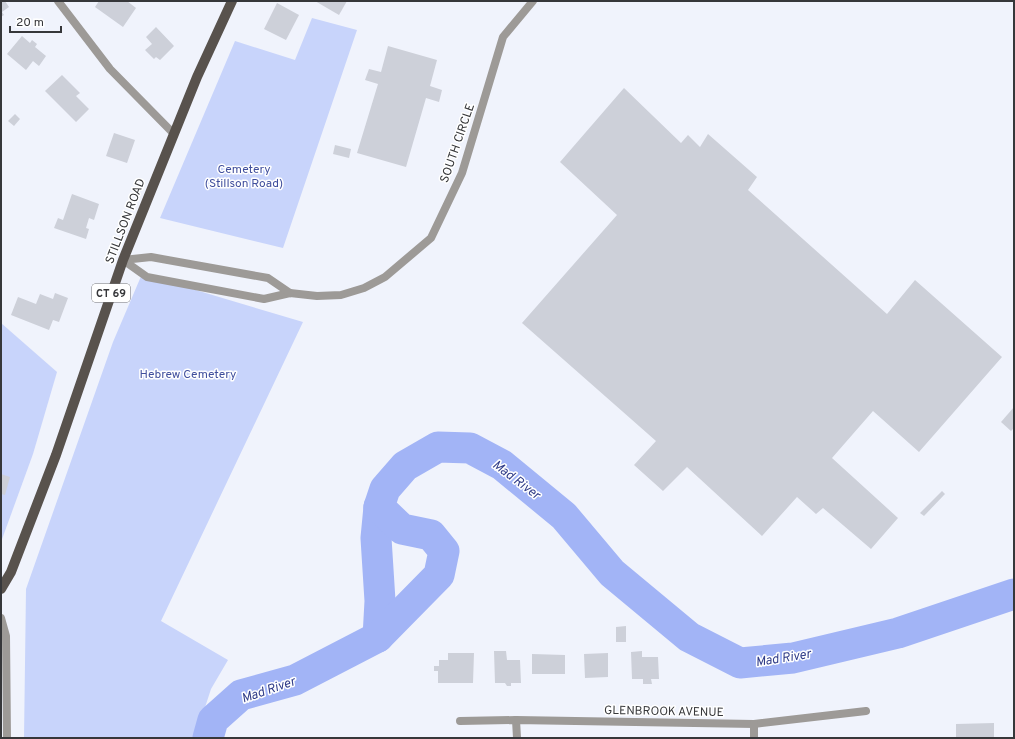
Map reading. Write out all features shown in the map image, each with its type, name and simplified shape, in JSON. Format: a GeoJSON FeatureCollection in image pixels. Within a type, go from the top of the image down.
{"type":"FeatureCollection","features":[{"type":"Feature","properties":{"kind":"main road","name":"STILLSON ROAD"},"geometry":{"type":"LineString","coordinates":[[1,589],[11,572],[56,455],[123,260],[207,52],[232,1]]}},
{"type":"Feature","properties":{"kind":"street"},"geometry":{"type":"LineString","coordinates":[[58,1],[110,69],[174,134]]}},
{"type":"Feature","properties":{"kind":"street","name":"SOUTH CIRCLE"},"geometry":{"type":"LineString","coordinates":[[123,260],[147,277],[264,299],[290,293],[317,296],[341,295],[364,288],[385,277],[431,238],[462,173],[503,37],[533,1]]}},
{"type":"Feature","properties":{"kind":"street","name":"SOUTH CIRCLE"},"geometry":{"type":"LineString","coordinates":[[123,260],[151,257],[268,278],[290,293]]}},
{"type":"Feature","properties":{"kind":"street"},"geometry":{"type":"LineString","coordinates":[[1,618],[6,636],[7,738]]}},
{"type":"Feature","properties":{"kind":"street","name":"GLENBROOK AVENUE"},"geometry":{"type":"LineString","coordinates":[[460,720],[754,724],[866,711]]}},
{"type":"Feature","properties":{"kind":"street"},"geometry":{"type":"LineString","coordinates":[[516,720],[517,738]]}},
{"type":"Feature","properties":{"kind":"street"},"geometry":{"type":"LineString","coordinates":[[754,724],[754,738]]}},
{"type":"Feature","properties":{"kind":"green space","name":"Cemetery (Stillson Road)"},"geometry":{"type":"Polygon","coordinates":[[[312,18],[357,30],[283,248],[160,218],[235,41],[295,60],[312,18]]]}},
{"type":"Feature","properties":{"kind":"green space","name":"Hebrew Cemetery"},"geometry":{"type":"Polygon","coordinates":[[[142,274],[303,322],[161,621],[228,660],[211,689],[195,738],[24,738],[26,589],[113,342],[142,274]]]}},
{"type":"Feature","properties":{"kind":"green space"},"geometry":{"type":"Polygon","coordinates":[[[1,323],[57,372],[33,454],[1,542],[1,323]]]}},
{"type":"Feature","properties":{"kind":"building"},"geometry":{"type":"Polygon","coordinates":[[[1,1],[5,1],[9,7],[2,12],[4,15],[1,17],[1,1]]]}},
{"type":"Feature","properties":{"kind":"building"},"geometry":{"type":"Polygon","coordinates":[[[99,1],[127,1],[136,8],[123,27],[95,7],[99,1]]]}},
{"type":"Feature","properties":{"kind":"building"},"geometry":{"type":"Polygon","coordinates":[[[315,1],[347,1],[339,15],[315,1]]]}},
{"type":"Feature","properties":{"kind":"building"},"geometry":{"type":"Polygon","coordinates":[[[277,3],[299,15],[286,40],[264,29],[277,3]]]}},
{"type":"Feature","properties":{"kind":"building"},"geometry":{"type":"Polygon","coordinates":[[[156,27],[174,46],[160,60],[156,57],[154,59],[145,50],[152,44],[146,37],[156,27]]]}},
{"type":"Feature","properties":{"kind":"building"},"geometry":{"type":"Polygon","coordinates":[[[22,36],[30,43],[32,40],[37,44],[35,47],[46,56],[39,66],[33,61],[26,70],[7,54],[22,36]]]}},
{"type":"Feature","properties":{"kind":"building"},"geometry":{"type":"Polygon","coordinates":[[[388,46],[437,60],[430,86],[442,90],[439,102],[426,98],[406,167],[357,153],[378,84],[365,80],[369,69],[381,72],[388,46]]]}},
{"type":"Feature","properties":{"kind":"building"},"geometry":{"type":"Polygon","coordinates":[[[62,75],[80,93],[76,96],[89,109],[76,122],[45,91],[62,75]]]}},
{"type":"Feature","properties":{"kind":"building"},"geometry":{"type":"Polygon","coordinates":[[[624,88],[681,143],[688,135],[700,147],[708,134],[757,177],[748,190],[887,314],[915,280],[1002,357],[919,452],[873,411],[832,458],[898,518],[871,549],[823,508],[816,514],[797,497],[762,536],[687,467],[663,491],[634,465],[656,441],[522,323],[617,215],[560,162],[624,88]]]}},
{"type":"Feature","properties":{"kind":"building"},"geometry":{"type":"Polygon","coordinates":[[[15,114],[20,119],[14,126],[8,121],[15,114]]]}},
{"type":"Feature","properties":{"kind":"building"},"geometry":{"type":"Polygon","coordinates":[[[114,133],[135,140],[127,163],[106,156],[114,133]]]}},
{"type":"Feature","properties":{"kind":"building"},"geometry":{"type":"Polygon","coordinates":[[[335,145],[351,149],[349,158],[333,154],[335,145]]]}},
{"type":"Feature","properties":{"kind":"building"},"geometry":{"type":"Polygon","coordinates":[[[72,194],[99,204],[94,220],[89,218],[86,228],[89,229],[86,239],[54,228],[58,218],[63,220],[72,194]]]}},
{"type":"Feature","properties":{"kind":"building"},"geometry":{"type":"Polygon","coordinates":[[[55,293],[68,298],[59,322],[53,320],[49,330],[11,315],[18,297],[36,304],[40,294],[53,299],[55,293]]]}},
{"type":"Feature","properties":{"kind":"building"},"geometry":{"type":"Polygon","coordinates":[[[1014,407],[1014,428],[1011,431],[1001,422],[1014,407]]]}},
{"type":"Feature","properties":{"kind":"building"},"geometry":{"type":"Polygon","coordinates":[[[1,474],[10,477],[5,495],[1,494],[1,474]]]}},
{"type":"Feature","properties":{"kind":"building"},"geometry":{"type":"Polygon","coordinates":[[[942,491],[945,494],[924,516],[920,513],[942,491]]]}},
{"type":"Feature","properties":{"kind":"building"},"geometry":{"type":"Polygon","coordinates":[[[626,626],[626,642],[616,642],[616,627],[626,626]]]}},
{"type":"Feature","properties":{"kind":"building"},"geometry":{"type":"Polygon","coordinates":[[[494,651],[506,651],[507,660],[520,660],[521,683],[511,683],[511,686],[507,686],[505,683],[495,683],[494,651]]]}},
{"type":"Feature","properties":{"kind":"building"},"geometry":{"type":"Polygon","coordinates":[[[642,651],[642,657],[658,657],[659,679],[651,679],[652,684],[643,684],[643,679],[632,679],[631,652],[642,651]]]}},
{"type":"Feature","properties":{"kind":"building"},"geometry":{"type":"Polygon","coordinates":[[[448,653],[474,653],[473,683],[438,683],[438,671],[434,671],[434,666],[439,666],[439,660],[448,660],[448,653]]]}},
{"type":"Feature","properties":{"kind":"building"},"geometry":{"type":"Polygon","coordinates":[[[608,653],[608,677],[585,678],[584,654],[608,653]]]}},
{"type":"Feature","properties":{"kind":"building"},"geometry":{"type":"Polygon","coordinates":[[[532,654],[565,655],[565,674],[532,674],[532,654]]]}},
{"type":"Feature","properties":{"kind":"building"},"geometry":{"type":"Polygon","coordinates":[[[994,723],[994,738],[956,738],[956,724],[994,723]]]}},
{"type":"Feature","properties":{"kind":"waterway","name":"Mad River"},"geometry":{"type":"LineString","coordinates":[[208,738],[213,720],[241,695],[295,680],[378,637],[439,575],[444,551],[431,535],[402,529],[379,507],[385,489],[405,466],[438,447],[470,448],[502,465],[564,516],[612,573],[689,637],[740,663],[793,658],[898,633],[1014,594]]}},
{"type":"Feature","properties":{"kind":"waterway"},"geometry":{"type":"LineString","coordinates":[[378,637],[380,601],[376,538],[379,507]]}}]}
